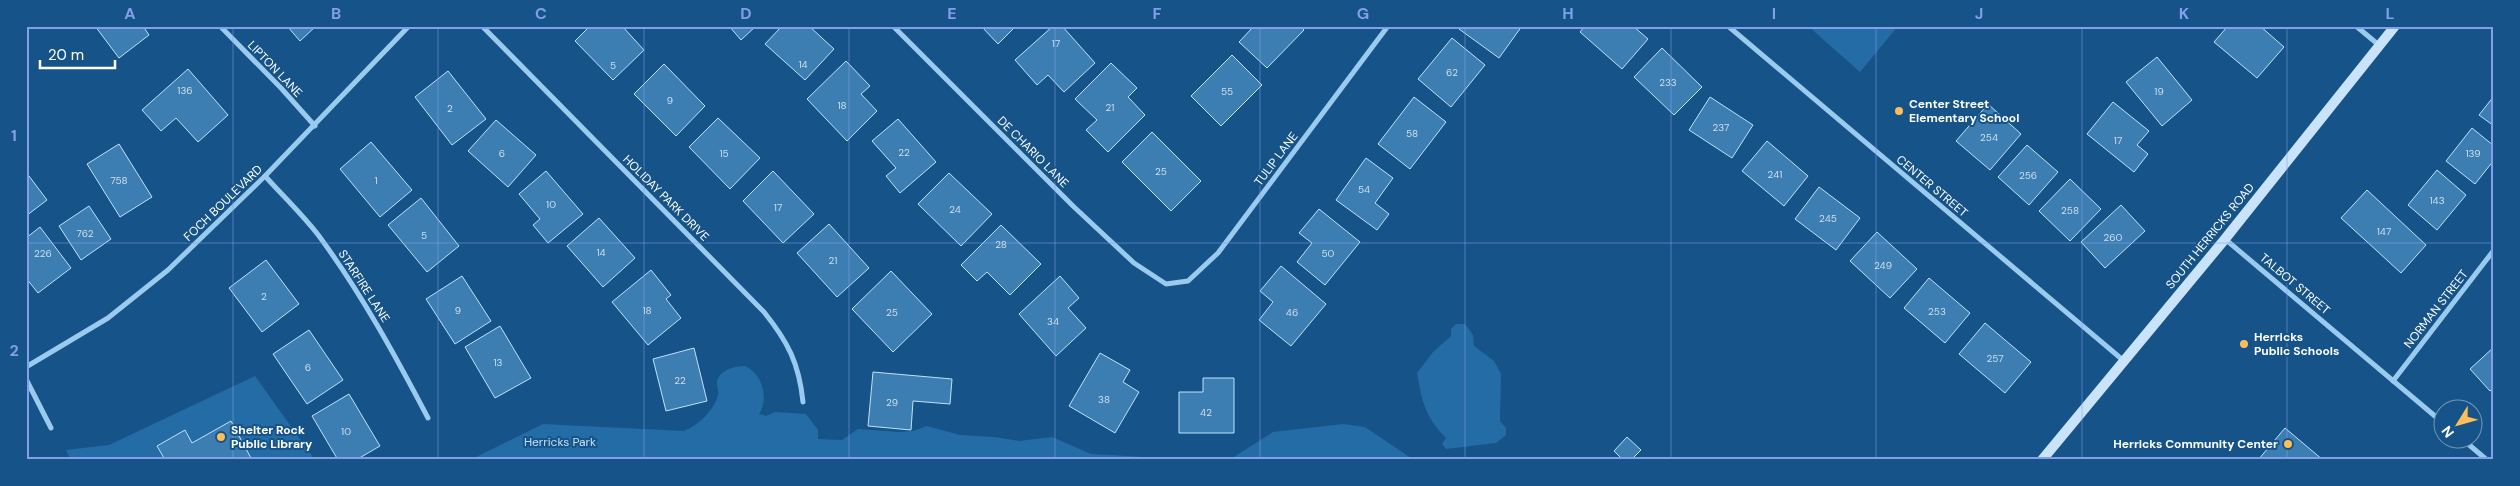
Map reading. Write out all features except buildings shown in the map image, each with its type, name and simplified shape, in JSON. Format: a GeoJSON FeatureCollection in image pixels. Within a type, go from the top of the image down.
{"type":"FeatureCollection","features":[{"type":"Feature","properties":{"kind":"main road","name":"SOUTH HERRICKS ROAD"},"geometry":{"type":"LineString","coordinates":[[2042,460],[2225,239],[2395,26]]}},
{"type":"Feature","properties":{"kind":"street","name":"LIPTON LANE"},"geometry":{"type":"LineString","coordinates":[[220,26],[281,88],[314,126]]}},
{"type":"Feature","properties":{"kind":"street","name":"FOCH BOULEVARD"},"geometry":{"type":"LineString","coordinates":[[26,367],[108,318],[168,270],[265,176],[409,26]]}},
{"type":"Feature","properties":{"kind":"street","name":"HOLIDAY PARK DRIVE"},"geometry":{"type":"LineString","coordinates":[[482,26],[764,312],[795,357],[801,376],[803,402]]}},
{"type":"Feature","properties":{"kind":"street","name":"DE CHARIO LANE"},"geometry":{"type":"LineString","coordinates":[[893,26],[1073,206],[1134,263],[1166,284]]}},
{"type":"Feature","properties":{"kind":"street","name":"TULIP LANE"},"geometry":{"type":"LineString","coordinates":[[1166,284],[1188,281],[1218,253],[1388,26]]}},
{"type":"Feature","properties":{"kind":"street","name":"CENTER STREET"},"geometry":{"type":"LineString","coordinates":[[1728,26],[2124,361]]}},
{"type":"Feature","properties":{"kind":"street"},"geometry":{"type":"LineString","coordinates":[[2356,26],[2380,46]]}},
{"type":"Feature","properties":{"kind":"street","name":"STARFIRE LANE"},"geometry":{"type":"LineString","coordinates":[[265,176],[317,234],[357,290],[394,353],[428,418]]}},
{"type":"Feature","properties":{"kind":"street","name":"TALBOT STREET"},"geometry":{"type":"LineString","coordinates":[[2225,239],[2432,414]]}},
{"type":"Feature","properties":{"kind":"street","name":"NORMAN STREET"},"geometry":{"type":"LineString","coordinates":[[2393,381],[2494,250]]}},
{"type":"Feature","properties":{"kind":"street"},"geometry":{"type":"LineString","coordinates":[[26,379],[51,428]]}},
{"type":"Feature","properties":{"kind":"street"},"geometry":{"type":"LineString","coordinates":[[2473,448],[2486,460]]}},
{"type":"Feature","properties":{"kind":"green space"},"geometry":{"type":"Polygon","coordinates":[[[1808,26],[1898,26],[1860,72],[1808,26]]]}},
{"type":"Feature","properties":{"kind":"green space"},"geometry":{"type":"Polygon","coordinates":[[[1456,324],[1465,324],[1473,335],[1474,346],[1494,361],[1501,374],[1500,421],[1506,428],[1506,435],[1496,443],[1446,449],[1442,444],[1446,438],[1433,423],[1423,400],[1417,373],[1433,352],[1451,336],[1451,329],[1456,324]]]}},
{"type":"Feature","properties":{"kind":"green space","name":"Herricks Park"},"geometry":{"type":"Polygon","coordinates":[[[745,366],[760,381],[764,402],[759,414],[766,416],[775,412],[806,414],[818,430],[818,439],[842,440],[858,429],[899,432],[913,431],[927,426],[960,435],[1019,441],[1052,437],[1091,454],[1200,460],[470,460],[543,424],[684,431],[700,421],[713,407],[718,395],[717,383],[720,375],[732,368],[745,366]]]}},
{"type":"Feature","properties":{"kind":"green space"},"geometry":{"type":"Polygon","coordinates":[[[255,376],[315,460],[71,460],[66,450],[109,445],[255,376]]]}},
{"type":"Feature","properties":{"kind":"green space"},"geometry":{"type":"Polygon","coordinates":[[[1343,424],[1365,427],[1414,460],[1229,460],[1273,432],[1343,424]]]}},
{"type":"Feature","properties":{"kind":"place","name":"Center Street Elementary School"},"geometry":{"type":"Point","coordinates":[1899,111]}},
{"type":"Feature","properties":{"kind":"place","name":"Herricks Public Schools"},"geometry":{"type":"Point","coordinates":[2244,344]}},
{"type":"Feature","properties":{"kind":"place","name":"Shelter Rock Public Library"},"geometry":{"type":"Point","coordinates":[221,437]}},
{"type":"Feature","properties":{"kind":"place","name":"Herricks Community Center"},"geometry":{"type":"Point","coordinates":[2288,444]}}]}
